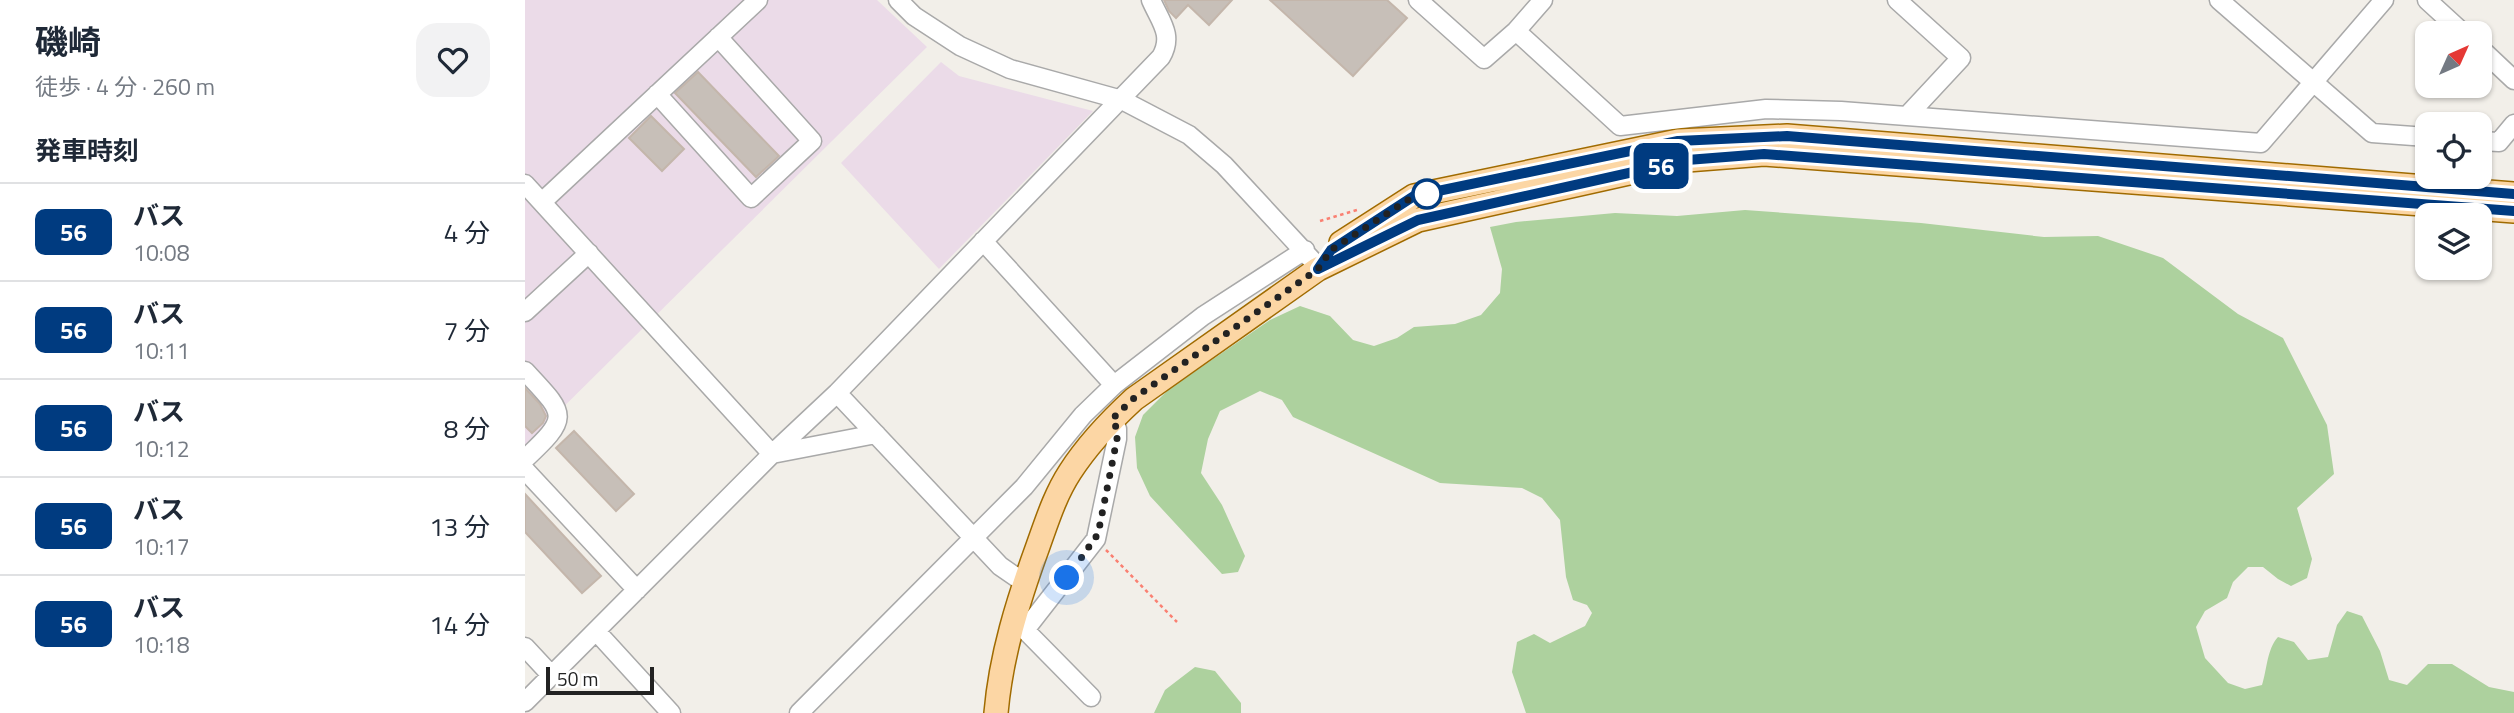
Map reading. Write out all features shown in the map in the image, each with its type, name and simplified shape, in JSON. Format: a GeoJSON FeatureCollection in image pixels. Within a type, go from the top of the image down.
{"type":"FeatureCollection","features":[{"type":"Feature","properties":{"kind":"main road"},"geometry":{"type":"LineString","coordinates":[[996,713],[998,681],[1018,628],[1026,580],[1055,500],[1084,451],[1133,399],[1312,259],[1331,250],[1414,196],[1678,141],[1787,136],[2514,194]]}},
{"type":"Feature","properties":{"kind":"main road"},"geometry":{"type":"LineString","coordinates":[[1312,259],[1418,220],[1687,160],[1764,154],[2514,211]]}},
{"type":"Feature","properties":{"kind":"street"},"geometry":{"type":"LineString","coordinates":[[542,202],[758,0]]}},
{"type":"Feature","properties":{"kind":"street"},"geometry":{"type":"LineString","coordinates":[[799,713],[974,539],[1042,466],[1083,415],[1114,385],[1203,316],[1312,259],[1224,165],[1189,135],[1122,100],[1010,69],[960,46],[914,16],[898,0]]}},
{"type":"Feature","properties":{"kind":"street"},"geometry":{"type":"LineString","coordinates":[[525,702],[772,454],[837,393],[1161,57],[1167,47],[1168,36],[1151,0]]}},
{"type":"Feature","properties":{"kind":"street"},"geometry":{"type":"LineString","coordinates":[[1418,0],[1484,59],[1516,31],[1543,0]]}},
{"type":"Feature","properties":{"kind":"street"},"geometry":{"type":"LineString","coordinates":[[1897,0],[1961,58],[1907,116]]}},
{"type":"Feature","properties":{"kind":"street"},"geometry":{"type":"LineString","coordinates":[[2220,0],[2372,133],[2415,136]]}},
{"type":"Feature","properties":{"kind":"street"},"geometry":{"type":"LineString","coordinates":[[1516,31],[1620,126],[1766,109],[1907,116],[2261,143],[2384,0]]}},
{"type":"Feature","properties":{"kind":"street"},"geometry":{"type":"LineString","coordinates":[[2427,0],[2450,21]]}},
{"type":"Feature","properties":{"kind":"street"},"geometry":{"type":"LineString","coordinates":[[657,94],[751,198],[761,189],[812,141],[718,37]]}},
{"type":"Feature","properties":{"kind":"street"},"geometry":{"type":"LineString","coordinates":[[2492,59],[2514,80]]}},
{"type":"Feature","properties":{"kind":"street"},"geometry":{"type":"LineString","coordinates":[[2492,142],[2498,142],[2514,124]]}},
{"type":"Feature","properties":{"kind":"street"},"geometry":{"type":"LineString","coordinates":[[525,184],[772,454]]}},
{"type":"Feature","properties":{"kind":"street"},"geometry":{"type":"LineString","coordinates":[[982,242],[1114,385]]}},
{"type":"Feature","properties":{"kind":"street"},"geometry":{"type":"LineString","coordinates":[[525,312],[589,253]]}},
{"type":"Feature","properties":{"kind":"street"},"geometry":{"type":"LineString","coordinates":[[525,371],[552,400],[558,411],[558,422],[554,430],[525,459]]}},
{"type":"Feature","properties":{"kind":"street"},"geometry":{"type":"LineString","coordinates":[[837,393],[974,539],[1008,572],[1026,580]]}},
{"type":"Feature","properties":{"kind":"street"},"geometry":{"type":"LineString","coordinates":[[1091,697],[1018,628],[1096,539],[1117,439],[1117,429],[1112,419]]}},
{"type":"Feature","properties":{"kind":"street"},"geometry":{"type":"LineString","coordinates":[[772,454],[876,434]]}},
{"type":"Feature","properties":{"kind":"street"},"geometry":{"type":"LineString","coordinates":[[525,470],[637,590]]}},
{"type":"Feature","properties":{"kind":"street"},"geometry":{"type":"LineString","coordinates":[[596,631],[671,713]]}},
{"type":"Feature","properties":{"kind":"street"},"geometry":{"type":"LineString","coordinates":[[525,647],[551,676]]}},
{"type":"Feature","properties":{"kind":"path"},"geometry":{"type":"LineString","coordinates":[[1096,539],[1177,622]]}},
{"type":"Feature","properties":{"kind":"shaded area"},"geometry":{"type":"Polygon","coordinates":[[[525,0],[877,0],[927,47],[525,445],[525,0]]]}},
{"type":"Feature","properties":{"kind":"shaded area"},"geometry":{"type":"Polygon","coordinates":[[[941,62],[959,76],[1093,111],[939,269],[841,163],[941,62]]]}},
{"type":"Feature","properties":{"kind":"green space"},"geometry":{"type":"Polygon","coordinates":[[[1745,210],[1921,223],[2044,237],[2098,236],[2163,258],[2238,314],[2283,338],[2327,425],[2334,474],[2297,508],[2312,559],[2307,578],[2291,586],[2263,567],[2248,567],[2233,582],[2227,598],[2205,611],[2196,627],[2205,658],[2228,683],[2245,689],[2262,685],[2269,653],[2278,637],[2294,642],[2308,660],[2328,657],[2337,625],[2347,611],[2362,616],[2380,651],[2389,680],[2407,685],[2428,664],[2452,664],[2489,687],[2514,692],[2514,713],[1526,713],[1512,672],[1517,642],[1534,634],[1550,643],[1585,626],[1592,613],[1587,605],[1573,600],[1566,577],[1560,520],[1542,498],[1522,488],[1440,483],[1293,417],[1282,400],[1260,391],[1220,411],[1208,439],[1201,473],[1222,505],[1245,556],[1238,572],[1222,574],[1150,496],[1137,468],[1135,437],[1143,415],[1168,390],[1270,320],[1300,306],[1330,316],[1353,340],[1374,346],[1397,338],[1414,327],[1455,324],[1481,315],[1500,293],[1502,269],[1490,227],[1615,213],[1677,216],[1745,210]]]}},
{"type":"Feature","properties":{"kind":"green space"},"geometry":{"type":"Polygon","coordinates":[[[1195,667],[1215,671],[1241,703],[1241,713],[1154,713],[1165,690],[1195,667]]]}},
{"type":"Feature","properties":{"kind":"building"},"geometry":{"type":"Polygon","coordinates":[[[1164,0],[1232,0],[1209,25],[1188,5],[1176,18],[1164,0]]]}},
{"type":"Feature","properties":{"kind":"building"},"geometry":{"type":"Polygon","coordinates":[[[1270,0],[1387,0],[1407,18],[1353,76],[1270,0]]]}},
{"type":"Feature","properties":{"kind":"building"},"geometry":{"type":"Polygon","coordinates":[[[698,72],[779,156],[756,177],[675,93],[698,72]]]}},
{"type":"Feature","properties":{"kind":"building"},"geometry":{"type":"Polygon","coordinates":[[[651,116],[684,149],[662,171],[629,138],[651,116]]]}},
{"type":"Feature","properties":{"kind":"building"},"geometry":{"type":"Polygon","coordinates":[[[525,388],[540,404],[546,416],[543,423],[532,433],[525,426],[525,388]]]}},
{"type":"Feature","properties":{"kind":"building"},"geometry":{"type":"Polygon","coordinates":[[[574,431],[634,494],[616,511],[556,448],[574,431]]]}},
{"type":"Feature","properties":{"kind":"building"},"geometry":{"type":"Polygon","coordinates":[[[525,494],[601,576],[582,593],[525,532],[525,494]]]}},
{"type":"Feature","properties":{"kind":"bus line","name":"56"},"geometry":{"type":"LineString","coordinates":[[2514,194],[1787,136],[1678,141],[1414,196],[1331,250],[1318,269],[1418,220],[1687,160],[1764,154],[2514,211]]}},
{"type":"Feature","properties":{"kind":"route"},"geometry":{"type":"LineString","coordinates":[[1067,578],[1098,534],[1117,439],[1117,429],[1112,419],[1133,399],[1318,269],[1331,250],[1414,196],[1427,194]]}}]}
